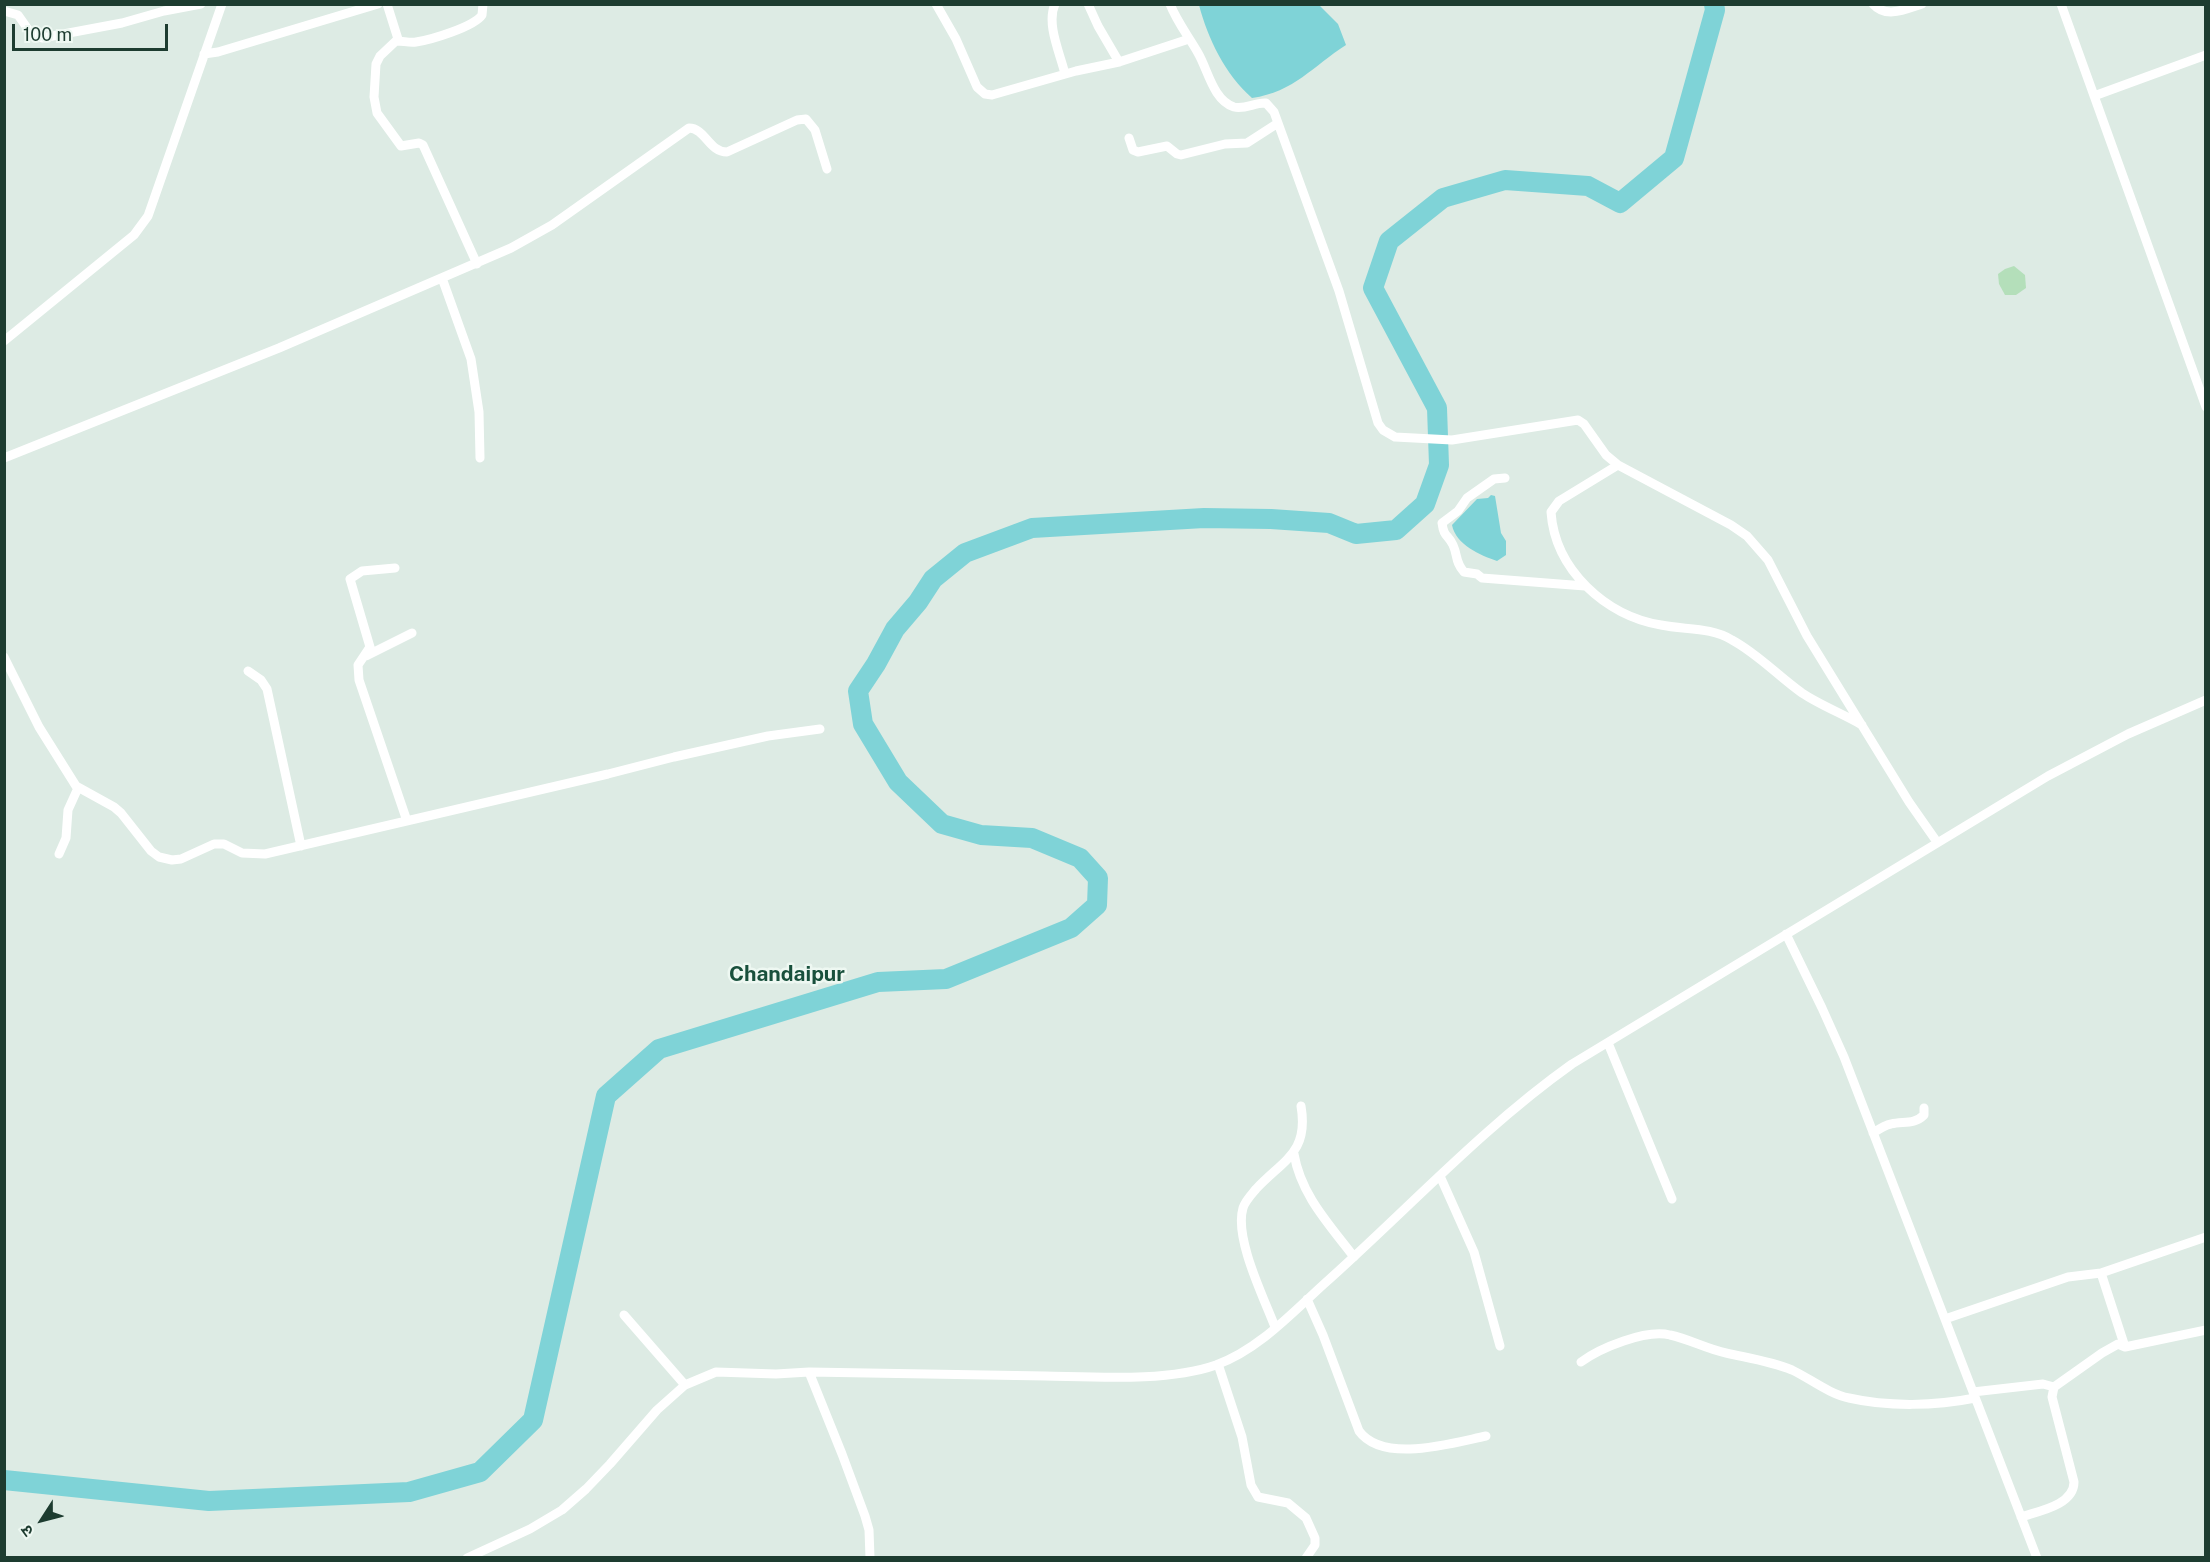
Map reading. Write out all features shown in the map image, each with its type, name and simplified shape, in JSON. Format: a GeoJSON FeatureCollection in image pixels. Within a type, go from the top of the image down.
{"type":"FeatureCollection","features":[{"type":"Feature","properties":{"kind":"street"},"geometry":{"type":"LineString","coordinates":[[8,12],[21,17],[30,32],[42,38],[122,23],[164,11],[201,4]]}},
{"type":"Feature","properties":{"kind":"street"},"geometry":{"type":"LineString","coordinates":[[204,54],[218,52],[378,4]]}},
{"type":"Feature","properties":{"kind":"street"},"geometry":{"type":"LineString","coordinates":[[387,4],[397,32],[397,41]]}},
{"type":"Feature","properties":{"kind":"street"},"geometry":{"type":"LineString","coordinates":[[477,264],[423,145],[419,143],[401,146],[375,107],[376,64],[380,56],[397,41],[423,40],[472,24],[482,15],[483,4]]}},
{"type":"Feature","properties":{"kind":"street"},"geometry":{"type":"LineString","coordinates":[[936,4],[956,39],[977,87],[985,94],[1119,62],[1189,39]]}},
{"type":"Feature","properties":{"kind":"street"},"geometry":{"type":"LineString","coordinates":[[1055,4],[1051,14],[1052,24],[1065,74]]}},
{"type":"Feature","properties":{"kind":"street"},"geometry":{"type":"LineString","coordinates":[[1088,4],[1119,62]]}},
{"type":"Feature","properties":{"kind":"street"},"geometry":{"type":"LineString","coordinates":[[1170,4],[1200,56],[1213,85],[1225,101],[1241,108],[1259,103],[1266,103],[1272,107],[1339,291],[1378,423],[1383,430],[1395,437],[1452,440],[1578,420],[1584,424],[1606,455],[1618,465],[1731,525],[1758,548],[1780,583],[1807,636],[1903,792],[1937,842]]}},
{"type":"Feature","properties":{"kind":"street"},"geometry":{"type":"LineString","coordinates":[[1874,4],[1880,11],[1886,13],[1922,4]]}},
{"type":"Feature","properties":{"kind":"street"},"geometry":{"type":"LineString","coordinates":[[2061,4],[2205,407]]}},
{"type":"Feature","properties":{"kind":"street"},"geometry":{"type":"LineString","coordinates":[[4,341],[134,236],[141,227],[148,216],[204,54],[218,5]]}},
{"type":"Feature","properties":{"kind":"street"},"geometry":{"type":"LineString","coordinates":[[2094,96],[2205,55]]}},
{"type":"Feature","properties":{"kind":"street"},"geometry":{"type":"LineString","coordinates":[[4,458],[268,353],[477,264],[552,225],[689,128],[696,129],[717,150],[727,152],[797,120],[806,119],[815,130],[827,169]]}},
{"type":"Feature","properties":{"kind":"street"},"geometry":{"type":"LineString","coordinates":[[1129,138],[1133,150],[1137,152],[1167,146],[1181,155],[1225,144],[1247,143],[1278,123]]}},
{"type":"Feature","properties":{"kind":"street"},"geometry":{"type":"LineString","coordinates":[[442,278],[471,359],[479,412],[480,458]]}},
{"type":"Feature","properties":{"kind":"street"},"geometry":{"type":"LineString","coordinates":[[1618,465],[1559,501],[1551,512],[1557,538],[1567,562],[1589,591],[1628,615],[1646,622],[1715,633],[1730,639],[1754,654],[1804,694],[1862,725]]}},
{"type":"Feature","properties":{"kind":"street"},"geometry":{"type":"LineString","coordinates":[[1505,478],[1499,480],[1494,478],[1467,498],[1458,511],[1442,523],[1443,534],[1454,546],[1458,565],[1464,572],[1477,574],[1482,578],[1585,586]]}},
{"type":"Feature","properties":{"kind":"street"},"geometry":{"type":"LineString","coordinates":[[395,568],[362,571],[350,578],[370,646],[358,665],[359,680],[407,821]]}},
{"type":"Feature","properties":{"kind":"street"},"geometry":{"type":"LineString","coordinates":[[364,657],[412,633]]}},
{"type":"Feature","properties":{"kind":"street"},"geometry":{"type":"LineString","coordinates":[[4,657],[39,727],[78,788],[114,807],[151,851],[164,859],[181,859],[214,844],[224,844],[252,855],[266,854],[674,757],[768,736],[820,729]]}},
{"type":"Feature","properties":{"kind":"street"},"geometry":{"type":"LineString","coordinates":[[248,671],[261,680],[267,689],[301,846]]}},
{"type":"Feature","properties":{"kind":"street"},"geometry":{"type":"LineString","coordinates":[[467,1557],[530,1529],[562,1510],[610,1464],[657,1410],[685,1386],[716,1372],[1136,1376],[1174,1375],[1218,1364],[1254,1344],[1275,1327],[1354,1257],[1511,1110],[1572,1064],[1937,842],[2083,757],[2205,700]]}},
{"type":"Feature","properties":{"kind":"street"},"geometry":{"type":"LineString","coordinates":[[59,855],[66,838],[68,810],[78,788]]}},
{"type":"Feature","properties":{"kind":"street"},"geometry":{"type":"LineString","coordinates":[[1786,934],[1822,1008],[1873,1133],[2037,1557]]}},
{"type":"Feature","properties":{"kind":"street"},"geometry":{"type":"LineString","coordinates":[[1608,1043],[1672,1199]]}},
{"type":"Feature","properties":{"kind":"street"},"geometry":{"type":"LineString","coordinates":[[1275,1327],[1253,1271],[1241,1222],[1243,1208],[1249,1197],[1293,1154],[1302,1131],[1300,1106]]}},
{"type":"Feature","properties":{"kind":"street"},"geometry":{"type":"LineString","coordinates":[[1873,1133],[1890,1124],[1906,1123],[1918,1119],[1924,1115],[1924,1108]]}},
{"type":"Feature","properties":{"kind":"street"},"geometry":{"type":"LineString","coordinates":[[1293,1154],[1297,1172],[1307,1195],[1354,1257]]}},
{"type":"Feature","properties":{"kind":"street"},"geometry":{"type":"LineString","coordinates":[[1440,1176],[1474,1252],[1500,1346]]}},
{"type":"Feature","properties":{"kind":"street"},"geometry":{"type":"LineString","coordinates":[[1945,1319],[2068,1277],[2101,1273],[2205,1237]]}},
{"type":"Feature","properties":{"kind":"street"},"geometry":{"type":"LineString","coordinates":[[2101,1273],[2125,1347]]}},
{"type":"Feature","properties":{"kind":"street"},"geometry":{"type":"LineString","coordinates":[[1307,1299],[1327,1344],[1359,1431],[1364,1438],[1390,1448],[1411,1449],[1445,1445],[1485,1436]]}},
{"type":"Feature","properties":{"kind":"street"},"geometry":{"type":"LineString","coordinates":[[624,1315],[685,1386]]}},
{"type":"Feature","properties":{"kind":"street"},"geometry":{"type":"LineString","coordinates":[[1581,1362],[1608,1346],[1628,1340],[1666,1334],[1705,1348],[1773,1364],[1849,1398],[1936,1404],[2036,1385],[2054,1387],[2118,1344],[2125,1347],[2205,1330]]}},
{"type":"Feature","properties":{"kind":"street"},"geometry":{"type":"LineString","coordinates":[[1218,1364],[1242,1437],[1251,1485],[1258,1497],[1287,1503],[1306,1518],[1315,1538],[1315,1545],[1306,1557]]}},
{"type":"Feature","properties":{"kind":"street"},"geometry":{"type":"LineString","coordinates":[[808,1372],[865,1516],[869,1530],[870,1557]]}},
{"type":"Feature","properties":{"kind":"street"},"geometry":{"type":"LineString","coordinates":[[2021,1517],[2055,1505],[2072,1494],[2074,1490],[2074,1482],[2052,1397],[2054,1387]]}},
{"type":"Feature","properties":{"kind":"green space"},"geometry":{"type":"Polygon","coordinates":[[[2014,266],[2025,275],[2026,288],[2016,295],[2005,295],[1999,284],[1998,274],[2014,266]]]}},
{"type":"Feature","properties":{"kind":"water"},"geometry":{"type":"Polygon","coordinates":[[[1199,5],[1319,5],[1338,24],[1346,45],[1291,84],[1267,95],[1252,98],[1242,89],[1219,55],[1207,30],[1199,5]]]}},
{"type":"Feature","properties":{"kind":"water"},"geometry":{"type":"Polygon","coordinates":[[[1491,495],[1495,496],[1501,533],[1506,541],[1506,555],[1497,561],[1464,544],[1454,532],[1452,525],[1477,499],[1488,498],[1491,495]]]}},
{"type":"Feature","properties":{"kind":"waterway"},"geometry":{"type":"LineString","coordinates":[[4,1480],[209,1501],[409,1492],[480,1472],[533,1420],[606,1096],[659,1049],[878,982],[946,979],[1071,928],[1097,905],[1098,878],[1080,858],[1032,838],[981,835],[942,824],[898,782],[863,724],[858,691],[895,629],[918,602],[933,579],[965,553],[1032,528],[1204,518],[1329,523],[1356,534],[1396,530],[1425,504],[1439,465],[1437,408],[1373,288],[1389,241],[1443,198],[1505,180],[1588,186],[1620,203],[1674,158],[1715,10],[1714,4]]}},
{"type":"Feature","properties":{"kind":"district","name":"Chandaipur"},"geometry":{"type":"Point","coordinates":[787,975]}}]}
